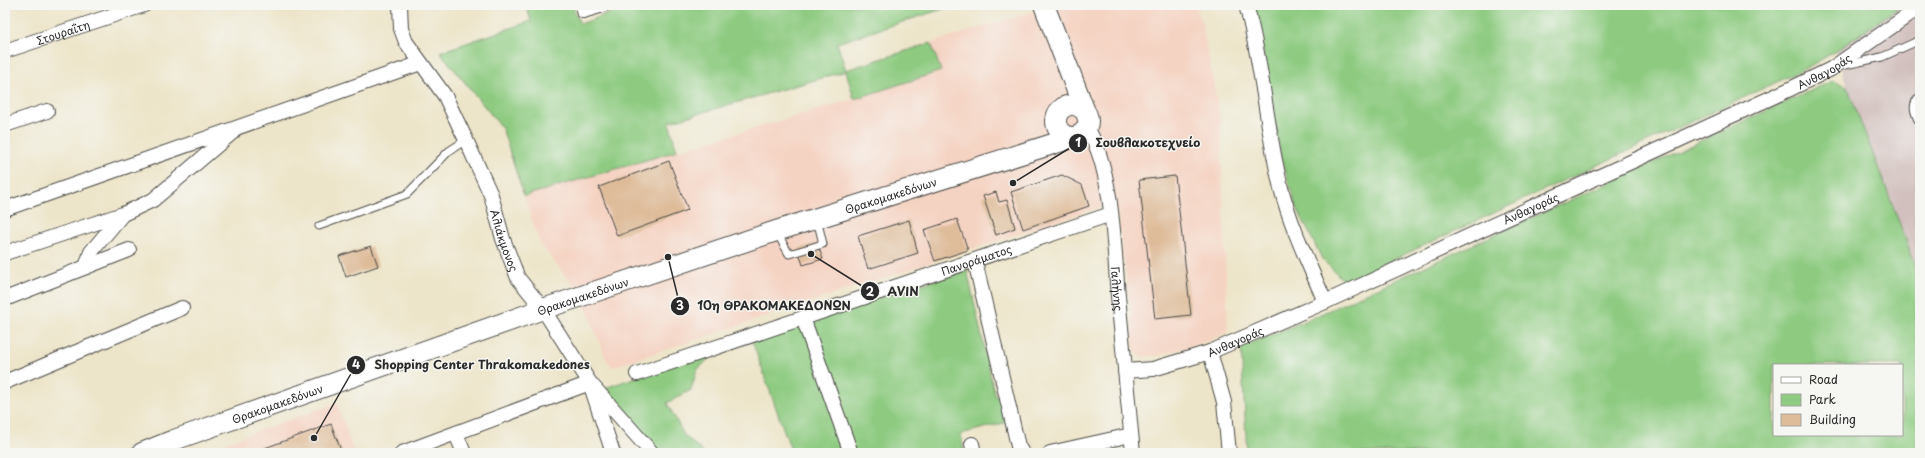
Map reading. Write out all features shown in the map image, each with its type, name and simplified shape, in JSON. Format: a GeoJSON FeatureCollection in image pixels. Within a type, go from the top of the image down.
{"type":"FeatureCollection","features":[{"type":"Feature","properties":{"kind":"main road"},"geometry":{"type":"LineString","coordinates":[[1044,5],[1060,50],[1082,124]]}},
{"type":"Feature","properties":{"kind":"main road"},"geometry":{"type":"LineString","coordinates":[[1060,50],[1064,78],[1059,115],[1060,132],[1065,135],[1082,124]]}},
{"type":"Feature","properties":{"kind":"main road"},"geometry":{"type":"LineString","coordinates":[[1059,115],[1070,104],[1075,104],[1082,124]]}},
{"type":"Feature","properties":{"kind":"main road","name":"Θρακομακεδόνων"},"geometry":{"type":"LineString","coordinates":[[1027,152],[1059,115]]}},
{"type":"Feature","properties":{"kind":"main road","name":"Θρακομακεδόνων"},"geometry":{"type":"LineString","coordinates":[[142,453],[182,437],[543,309],[817,217],[1027,152],[1082,124]]}},
{"type":"Feature","properties":{"kind":"street","name":"Στουραΐτη"},"geometry":{"type":"LineString","coordinates":[[5,51],[144,5]]}},
{"type":"Feature","properties":{"kind":"street","name":"Αλιάκμονος"},"geometry":{"type":"LineString","coordinates":[[400,5],[401,29],[406,42],[445,96],[466,140],[491,195],[503,239],[518,278],[543,309],[590,383],[652,453]]}},
{"type":"Feature","properties":{"kind":"street"},"geometry":{"type":"LineString","coordinates":[[583,11],[603,5]]}},
{"type":"Feature","properties":{"kind":"street"},"geometry":{"type":"LineString","coordinates":[[1246,5],[1255,42],[1282,189],[1300,242],[1325,302]]}},
{"type":"Feature","properties":{"kind":"street","name":"Ανθαγοράς"},"geometry":{"type":"LineString","coordinates":[[1125,371],[1153,369],[1210,352],[1325,302],[1831,69],[1920,7]]}},
{"type":"Feature","properties":{"kind":"street"},"geometry":{"type":"LineString","coordinates":[[5,209],[421,63]]}},
{"type":"Feature","properties":{"kind":"street"},"geometry":{"type":"LineString","coordinates":[[5,125],[47,111]]}},
{"type":"Feature","properties":{"kind":"street","name":"Γαλήνης"},"geometry":{"type":"LineString","coordinates":[[1082,124],[1095,140],[1100,153],[1111,214],[1133,453]]}},
{"type":"Feature","properties":{"kind":"street"},"geometry":{"type":"LineString","coordinates":[[5,253],[123,214],[153,200],[239,127]]}},
{"type":"Feature","properties":{"kind":"street"},"geometry":{"type":"LineString","coordinates":[[86,267],[91,252],[123,214]]}},
{"type":"Feature","properties":{"kind":"street","name":"Πανοράματος"},"geometry":{"type":"LineString","coordinates":[[637,374],[1111,214]]}},
{"type":"Feature","properties":{"kind":"street"},"geometry":{"type":"LineString","coordinates":[[5,299],[129,250]]}},
{"type":"Feature","properties":{"kind":"street"},"geometry":{"type":"LineString","coordinates":[[975,261],[1018,446],[1022,453]]}},
{"type":"Feature","properties":{"kind":"street"},"geometry":{"type":"LineString","coordinates":[[5,382],[182,308]]}},
{"type":"Feature","properties":{"kind":"street"},"geometry":{"type":"LineString","coordinates":[[803,318],[851,453]]}},
{"type":"Feature","properties":{"kind":"street"},"geometry":{"type":"LineString","coordinates":[[1210,352],[1224,402],[1229,453]]}},
{"type":"Feature","properties":{"kind":"street"},"geometry":{"type":"LineString","coordinates":[[402,453],[590,383],[613,453]]}},
{"type":"Feature","properties":{"kind":"street"},"geometry":{"type":"LineString","coordinates":[[456,434],[464,453]]}},
{"type":"Feature","properties":{"kind":"street"},"geometry":{"type":"LineString","coordinates":[[1050,453],[1073,451],[1132,434]]}},
{"type":"Feature","properties":{"kind":"lane"},"geometry":{"type":"LineString","coordinates":[[1831,69],[1882,57],[1920,40]]}},
{"type":"Feature","properties":{"kind":"lane"},"geometry":{"type":"LineString","coordinates":[[1920,96],[1914,104],[1914,111],[1920,124]]}},
{"type":"Feature","properties":{"kind":"lane"},"geometry":{"type":"LineString","coordinates":[[319,226],[407,194],[449,151],[466,140]]}},
{"type":"Feature","properties":{"kind":"lane"},"geometry":{"type":"LineString","coordinates":[[776,231],[790,254],[823,244],[817,217]]}},
{"type":"Feature","properties":{"kind":"shaded area"},"geometry":{"type":"Polygon","coordinates":[[[1054,5],[1195,5],[1201,18],[1220,118],[1228,332],[1209,341],[1161,355],[1142,357],[1133,349],[1130,303],[1115,202],[613,367],[606,359],[582,297],[540,244],[524,196],[854,99],[941,71],[931,43],[1054,5]]]}},
{"type":"Feature","properties":{"kind":"shaded area"},"geometry":{"type":"Polygon","coordinates":[[[1902,5],[1920,5],[1920,277],[1847,86],[1836,51],[1902,5]]]}},
{"type":"Feature","properties":{"kind":"shaded area"},"geometry":{"type":"Polygon","coordinates":[[[337,403],[354,453],[199,453],[232,440],[337,403]]]}},
{"type":"Feature","properties":{"kind":"green space"},"geometry":{"type":"Polygon","coordinates":[[[526,5],[572,5],[580,24],[632,5],[955,5],[837,43],[846,70],[931,43],[941,71],[854,99],[846,71],[669,122],[677,151],[524,196],[502,128],[440,52],[531,21],[526,5]]]}},
{"type":"Feature","properties":{"kind":"green space"},"geometry":{"type":"Polygon","coordinates":[[[1254,5],[1902,5],[1836,51],[1803,70],[1345,282],[1322,259],[1296,206],[1280,155],[1270,89],[1254,5]]]}},
{"type":"Feature","properties":{"kind":"green space"},"geometry":{"type":"Polygon","coordinates":[[[1832,81],[1847,86],[1920,277],[1920,453],[1247,453],[1241,347],[1303,322],[1832,81]]]}},
{"type":"Feature","properties":{"kind":"green space"},"geometry":{"type":"Polygon","coordinates":[[[967,270],[995,396],[1008,392],[1015,420],[961,434],[964,453],[792,453],[751,338],[967,270]]]}},
{"type":"Feature","properties":{"kind":"green space"},"geometry":{"type":"Polygon","coordinates":[[[720,348],[697,370],[691,390],[667,403],[684,435],[704,453],[660,453],[605,388],[720,348]]]}},
{"type":"Feature","properties":{"kind":"building"},"geometry":{"type":"Polygon","coordinates":[[[669,161],[688,210],[617,236],[599,187],[669,161]]]}},
{"type":"Feature","properties":{"kind":"building"},"geometry":{"type":"Polygon","coordinates":[[[1062,175],[1082,185],[1089,206],[1023,229],[1011,192],[1062,175]]]}},
{"type":"Feature","properties":{"kind":"building"},"geometry":{"type":"Polygon","coordinates":[[[1175,176],[1191,315],[1155,319],[1139,180],[1175,176]]]}},
{"type":"Feature","properties":{"kind":"building"},"geometry":{"type":"Polygon","coordinates":[[[996,192],[999,202],[1007,200],[1015,228],[996,235],[983,196],[996,192]]]}},
{"type":"Feature","properties":{"kind":"building"},"geometry":{"type":"Polygon","coordinates":[[[957,219],[968,250],[935,261],[924,230],[957,219]]]}},
{"type":"Feature","properties":{"kind":"building"},"geometry":{"type":"Polygon","coordinates":[[[909,220],[918,253],[868,269],[858,236],[909,220]]]}},
{"type":"Feature","properties":{"kind":"building"},"geometry":{"type":"Polygon","coordinates":[[[817,243],[823,259],[803,265],[798,249],[817,243]]]}},
{"type":"Feature","properties":{"kind":"building"},"geometry":{"type":"Polygon","coordinates":[[[371,246],[378,266],[346,277],[339,256],[371,246]]]}},
{"type":"Feature","properties":{"kind":"building"},"geometry":{"type":"Polygon","coordinates":[[[331,424],[342,453],[251,453],[331,424]]]}},
{"type":"Feature","properties":{"kind":"place","name":"Σουβλακοτεχνείο"},"geometry":{"type":"Point","coordinates":[1013,183]}},
{"type":"Feature","properties":{"kind":"place","name":"AVIN"},"geometry":{"type":"Point","coordinates":[811,254]}},
{"type":"Feature","properties":{"kind":"place","name":"10η ΘΡΑΚΟΜΑΚΕΔΟΝΩΝ"},"geometry":{"type":"Point","coordinates":[668,257]}},
{"type":"Feature","properties":{"kind":"place","name":"Shopping Center Thrakomakedones"},"geometry":{"type":"Point","coordinates":[314,438]}}]}
